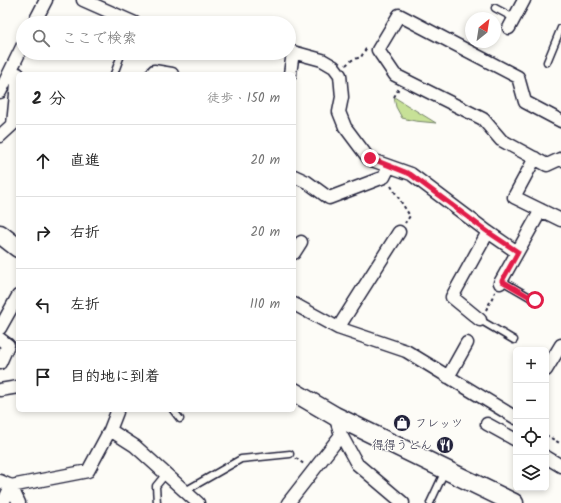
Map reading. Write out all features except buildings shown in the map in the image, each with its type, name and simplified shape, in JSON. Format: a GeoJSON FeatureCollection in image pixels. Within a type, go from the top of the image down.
{"type":"FeatureCollection","features":[{"type":"Feature","properties":{"kind":"main road"},"geometry":{"type":"LineString","coordinates":[[1,238],[16,247]]}},
{"type":"Feature","properties":{"kind":"main road"},"geometry":{"type":"LineString","coordinates":[[296,393],[335,416],[514,503]]}},
{"type":"Feature","properties":{"kind":"street"},"geometry":{"type":"LineString","coordinates":[[38,16],[46,0]]}},
{"type":"Feature","properties":{"kind":"street"},"geometry":{"type":"LineString","coordinates":[[83,0],[118,16]]}},
{"type":"Feature","properties":{"kind":"street"},"geometry":{"type":"LineString","coordinates":[[512,23],[524,0]]}},
{"type":"Feature","properties":{"kind":"street"},"geometry":{"type":"LineString","coordinates":[[561,121],[525,102],[518,77],[399,15],[378,50],[395,75],[483,119],[501,140],[547,165],[560,159],[561,160]]}},
{"type":"Feature","properties":{"kind":"street"},"geometry":{"type":"LineString","coordinates":[[296,52],[322,60],[334,66],[340,75],[342,97],[340,112],[345,127],[370,158],[387,172]]}},
{"type":"Feature","properties":{"kind":"street"},"geometry":{"type":"LineString","coordinates":[[0,92],[16,59]]}},
{"type":"Feature","properties":{"kind":"street"},"geometry":{"type":"LineString","coordinates":[[18,72],[20,60]]}},
{"type":"Feature","properties":{"kind":"street"},"geometry":{"type":"LineString","coordinates":[[290,72],[291,60]]}},
{"type":"Feature","properties":{"kind":"street"},"geometry":{"type":"LineString","coordinates":[[0,136],[16,125]]}},
{"type":"Feature","properties":{"kind":"street"},"geometry":{"type":"LineString","coordinates":[[535,158],[514,197],[561,220]]}},
{"type":"Feature","properties":{"kind":"street"},"geometry":{"type":"LineString","coordinates":[[296,177],[307,182],[329,198],[387,172],[410,174],[488,232],[518,252]]}},
{"type":"Feature","properties":{"kind":"street"},"geometry":{"type":"LineString","coordinates":[[501,282],[541,210]]}},
{"type":"Feature","properties":{"kind":"street"},"geometry":{"type":"LineString","coordinates":[[338,328],[399,232]]}},
{"type":"Feature","properties":{"kind":"street"},"geometry":{"type":"LineString","coordinates":[[480,320],[452,296],[488,232]]}},
{"type":"Feature","properties":{"kind":"street"},"geometry":{"type":"LineString","coordinates":[[296,250],[301,242]]}},
{"type":"Feature","properties":{"kind":"street"},"geometry":{"type":"LineString","coordinates":[[0,328],[16,300]]}},
{"type":"Feature","properties":{"kind":"street"},"geometry":{"type":"LineString","coordinates":[[296,305],[338,328],[406,351],[513,416]]}},
{"type":"Feature","properties":{"kind":"street"},"geometry":{"type":"LineString","coordinates":[[0,339],[8,345],[0,363]]}},
{"type":"Feature","properties":{"kind":"street"},"geometry":{"type":"LineString","coordinates":[[448,377],[467,343]]}},
{"type":"Feature","properties":{"kind":"street"},"geometry":{"type":"LineString","coordinates":[[549,365],[561,345]]}},
{"type":"Feature","properties":{"kind":"street"},"geometry":{"type":"LineString","coordinates":[[0,390],[16,387]]}},
{"type":"Feature","properties":{"kind":"street"},"geometry":{"type":"LineString","coordinates":[[0,481],[12,486],[88,471],[110,430],[117,412]]}},
{"type":"Feature","properties":{"kind":"street"},"geometry":{"type":"LineString","coordinates":[[335,416],[341,435],[356,464],[404,503]]}},
{"type":"Feature","properties":{"kind":"street"},"geometry":{"type":"LineString","coordinates":[[487,424],[513,438]]}},
{"type":"Feature","properties":{"kind":"street"},"geometry":{"type":"LineString","coordinates":[[110,430],[135,446],[165,475],[198,503]]}},
{"type":"Feature","properties":{"kind":"street"},"geometry":{"type":"LineString","coordinates":[[288,503],[341,435]]}},
{"type":"Feature","properties":{"kind":"street"},"geometry":{"type":"LineString","coordinates":[[549,459],[561,466]]}},
{"type":"Feature","properties":{"kind":"street"},"geometry":{"type":"LineString","coordinates":[[3,503],[12,486]]}},
{"type":"Feature","properties":{"kind":"street"},"geometry":{"type":"LineString","coordinates":[[12,486],[19,503]]}},
{"type":"Feature","properties":{"kind":"lane"},"geometry":{"type":"LineString","coordinates":[[495,8],[512,23]]}},
{"type":"Feature","properties":{"kind":"lane"},"geometry":{"type":"LineString","coordinates":[[547,62],[561,28]]}},
{"type":"Feature","properties":{"kind":"lane"},"geometry":{"type":"LineString","coordinates":[[115,72],[119,60]]}},
{"type":"Feature","properties":{"kind":"lane"},"geometry":{"type":"LineString","coordinates":[[501,282],[535,300]]}},
{"type":"Feature","properties":{"kind":"lane"},"geometry":{"type":"LineString","coordinates":[[480,320],[514,340]]}},
{"type":"Feature","properties":{"kind":"lane"},"geometry":{"type":"LineString","coordinates":[[175,412],[180,419]]}},
{"type":"Feature","properties":{"kind":"lane"},"geometry":{"type":"LineString","coordinates":[[185,491],[241,459],[290,454]]}},
{"type":"Feature","properties":{"kind":"lane"},"geometry":{"type":"LineString","coordinates":[[430,503],[446,470]]}},
{"type":"Feature","properties":{"kind":"lane"},"geometry":{"type":"LineString","coordinates":[[157,503],[156,486],[165,475]]}},
{"type":"Feature","properties":{"kind":"path"},"geometry":{"type":"LineString","coordinates":[[346,65],[352,60],[360,57],[368,46],[372,47]]}},
{"type":"Feature","properties":{"kind":"path"},"geometry":{"type":"LineString","coordinates":[[387,172],[410,216],[399,232]]}},
{"type":"Feature","properties":{"kind":"path"},"geometry":{"type":"LineString","coordinates":[[549,437],[561,444]]}},
{"type":"Feature","properties":{"kind":"path"},"geometry":{"type":"LineString","coordinates":[[290,454],[313,471]]}},
{"type":"Feature","properties":{"kind":"green space"},"geometry":{"type":"Polygon","coordinates":[[[394,97],[436,123],[402,118],[396,107],[394,97]]]}},
{"type":"Feature","properties":{"kind":"place","name":"フレッツ"},"geometry":{"type":"Point","coordinates":[402,423]}},
{"type":"Feature","properties":{"kind":"place","name":"得得うどん"},"geometry":{"type":"Point","coordinates":[445,445]}},
{"type":"Feature","properties":{"kind":"route"},"geometry":{"type":"LineString","coordinates":[[370,158],[389,167],[410,174],[488,232],[518,252],[502,281],[535,300]]}}]}
